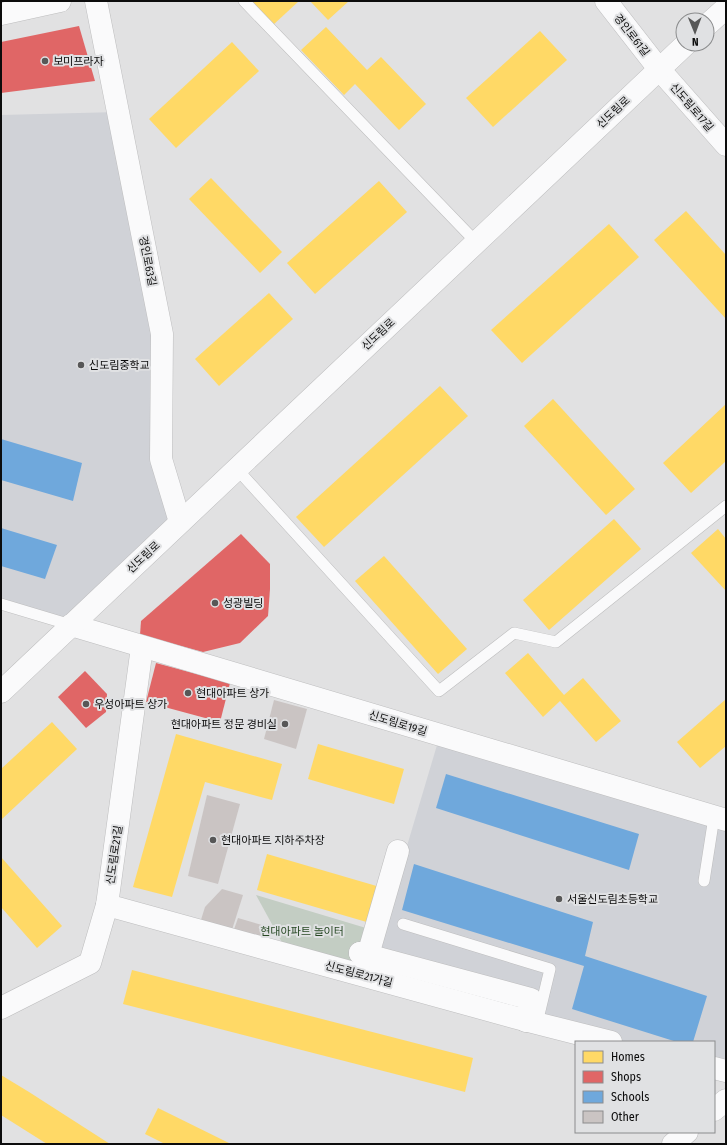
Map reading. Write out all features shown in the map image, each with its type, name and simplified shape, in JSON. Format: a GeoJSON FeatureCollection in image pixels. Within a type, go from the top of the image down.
{"type":"FeatureCollection","features":[{"type":"Feature","properties":{"kind":"street"},"geometry":{"type":"LineString","coordinates":[[1,14],[60,1]]}},
{"type":"Feature","properties":{"kind":"street","name":"경인로63길"},"geometry":{"type":"LineString","coordinates":[[96,1],[162,334],[161,459],[180,522]]}},
{"type":"Feature","properties":{"kind":"street","name":"경인로61길"},"geometry":{"type":"LineString","coordinates":[[606,1],[659,69]]}},
{"type":"Feature","properties":{"kind":"street"},"geometry":{"type":"LineString","coordinates":[[715,18],[726,8]]}},
{"type":"Feature","properties":{"kind":"street","name":"신도림로"},"geometry":{"type":"LineString","coordinates":[[1,692],[677,52]]}},
{"type":"Feature","properties":{"kind":"street","name":"신도림로17길"},"geometry":{"type":"LineString","coordinates":[[659,69],[726,145]]}},
{"type":"Feature","properties":{"kind":"street","name":"신도림로19길"},"geometry":{"type":"LineString","coordinates":[[71,625],[720,818]]}},
{"type":"Feature","properties":{"kind":"street","name":"신도림로21길"},"geometry":{"type":"LineString","coordinates":[[1,1008],[90,963],[107,905],[142,646]]}},
{"type":"Feature","properties":{"kind":"street"},"geometry":{"type":"LineString","coordinates":[[398,851],[378,918],[372,940],[370,948],[368,956],[360,953],[367,955],[374,957],[419,969],[531,998],[532,1022]]}},
{"type":"Feature","properties":{"kind":"street","name":"신도림로21가길"},"geometry":{"type":"LineString","coordinates":[[107,905],[532,1022],[607,1041]]}},
{"type":"Feature","properties":{"kind":"street"},"geometry":{"type":"LineString","coordinates":[[715,1068],[726,1071]]}},
{"type":"Feature","properties":{"kind":"street"},"geometry":{"type":"LineString","coordinates":[[715,1109],[726,1100]]}},
{"type":"Feature","properties":{"kind":"street"},"geometry":{"type":"LineString","coordinates":[[673,1144],[686,1133]]}},
{"type":"Feature","properties":{"kind":"lane"},"geometry":{"type":"LineString","coordinates":[[244,1],[476,242]]}},
{"type":"Feature","properties":{"kind":"lane"},"geometry":{"type":"LineString","coordinates":[[236,468],[439,691],[514,633],[556,642],[726,506]]}},
{"type":"Feature","properties":{"kind":"lane"},"geometry":{"type":"LineString","coordinates":[[1,604],[71,625]]}},
{"type":"Feature","properties":{"kind":"lane"},"geometry":{"type":"LineString","coordinates":[[704,881],[720,818]]}},
{"type":"Feature","properties":{"kind":"lane"},"geometry":{"type":"LineString","coordinates":[[403,924],[550,969],[532,1022]]}},
{"type":"Feature","properties":{"kind":"shaded area","name":"신도림중학교"},"geometry":{"type":"Polygon","coordinates":[[[118,112],[162,334],[161,459],[180,522],[71,625],[1,604],[1,115],[118,112]]]}},
{"type":"Feature","properties":{"kind":"shaded area","name":"서울신도림초등학교"},"geometry":{"type":"Polygon","coordinates":[[[440,735],[726,820],[726,1071],[715,1068],[715,1041],[607,1041],[368,977],[440,735]]]}},
{"type":"Feature","properties":{"kind":"green space","name":"현대아파트 놀이터"},"geometry":{"type":"Polygon","coordinates":[[[256,895],[366,928],[356,968],[285,948],[256,895]]]}},
{"type":"Feature","properties":{"kind":"building: Homes"},"geometry":{"type":"Polygon","coordinates":[[[251,1],[299,1],[273,25],[251,1]]]}},
{"type":"Feature","properties":{"kind":"building: Homes"},"geometry":{"type":"Polygon","coordinates":[[[310,1],[349,1],[328,20],[310,1]]]}},
{"type":"Feature","properties":{"kind":"building: Homes"},"geometry":{"type":"Polygon","coordinates":[[[326,27],[367,70],[381,57],[426,104],[399,130],[355,84],[344,95],[301,50],[326,27]]]}},
{"type":"Feature","properties":{"kind":"building: Homes"},"geometry":{"type":"Polygon","coordinates":[[[540,31],[567,60],[493,127],[466,98],[540,31]]]}},
{"type":"Feature","properties":{"kind":"building: Homes"},"geometry":{"type":"Polygon","coordinates":[[[232,42],[259,71],[176,148],[149,119],[232,42]]]}},
{"type":"Feature","properties":{"kind":"building: Homes"},"geometry":{"type":"Polygon","coordinates":[[[211,178],[282,252],[260,273],[189,199],[211,178]]]}},
{"type":"Feature","properties":{"kind":"building: Homes"},"geometry":{"type":"Polygon","coordinates":[[[379,181],[407,212],[315,294],[287,263],[379,181]]]}},
{"type":"Feature","properties":{"kind":"building: Homes"},"geometry":{"type":"Polygon","coordinates":[[[686,211],[726,255],[726,319],[654,240],[686,211]]]}},
{"type":"Feature","properties":{"kind":"building: Homes"},"geometry":{"type":"Polygon","coordinates":[[[609,224],[639,257],[522,363],[491,330],[609,224]]]}},
{"type":"Feature","properties":{"kind":"building: Homes"},"geometry":{"type":"Polygon","coordinates":[[[269,293],[293,319],[219,386],[195,359],[269,293]]]}},
{"type":"Feature","properties":{"kind":"building: Homes"},"geometry":{"type":"Polygon","coordinates":[[[440,386],[468,416],[324,547],[296,517],[440,386]]]}},
{"type":"Feature","properties":{"kind":"building: Homes"},"geometry":{"type":"Polygon","coordinates":[[[553,399],[635,489],[606,515],[524,426],[553,399]]]}},
{"type":"Feature","properties":{"kind":"building: Homes"},"geometry":{"type":"Polygon","coordinates":[[[726,404],[726,461],[691,493],[663,463],[726,404]]]}},
{"type":"Feature","properties":{"kind":"building: Homes"},"geometry":{"type":"Polygon","coordinates":[[[614,519],[641,549],[549,630],[523,600],[614,519]]]}},
{"type":"Feature","properties":{"kind":"building: Homes"},"geometry":{"type":"Polygon","coordinates":[[[718,529],[726,539],[726,591],[691,553],[718,529]]]}},
{"type":"Feature","properties":{"kind":"building: Homes"},"geometry":{"type":"Polygon","coordinates":[[[384,556],[467,649],[438,674],[355,581],[384,556]]]}},
{"type":"Feature","properties":{"kind":"building: Homes"},"geometry":{"type":"Polygon","coordinates":[[[528,653],[564,695],[583,678],[621,721],[596,742],[560,701],[543,717],[505,673],[528,653]]]}},
{"type":"Feature","properties":{"kind":"building: Homes"},"geometry":{"type":"Polygon","coordinates":[[[726,699],[726,746],[700,768],[677,742],[726,699]]]}},
{"type":"Feature","properties":{"kind":"building: Homes"},"geometry":{"type":"Polygon","coordinates":[[[52,722],[77,749],[2,819],[1,769],[52,722]]]}},
{"type":"Feature","properties":{"kind":"building: Homes"},"geometry":{"type":"Polygon","coordinates":[[[176,734],[282,764],[272,800],[205,782],[172,897],[133,887],[176,734]]]}},
{"type":"Feature","properties":{"kind":"building: Homes"},"geometry":{"type":"Polygon","coordinates":[[[318,744],[404,769],[394,804],[308,779],[318,744]]]}},
{"type":"Feature","properties":{"kind":"building: Homes"},"geometry":{"type":"Polygon","coordinates":[[[267,854],[380,887],[370,923],[257,890],[267,854]]]}},
{"type":"Feature","properties":{"kind":"building: Homes"},"geometry":{"type":"Polygon","coordinates":[[[1,857],[62,926],[37,948],[1,907],[1,857]]]}},
{"type":"Feature","properties":{"kind":"building: Homes"},"geometry":{"type":"Polygon","coordinates":[[[132,970],[473,1058],[465,1092],[123,1004],[132,970]]]}},
{"type":"Feature","properties":{"kind":"building: Homes"},"geometry":{"type":"Polygon","coordinates":[[[1,1075],[110,1144],[47,1144],[1,1115],[1,1075]]]}},
{"type":"Feature","properties":{"kind":"building: Homes"},"geometry":{"type":"Polygon","coordinates":[[[158,1108],[231,1144],[165,1144],[145,1134],[158,1108]]]}},
{"type":"Feature","properties":{"kind":"building: Shops","name":"보미프라자"},"geometry":{"type":"Polygon","coordinates":[[[79,26],[95,81],[1,93],[1,42],[79,26]]]}},
{"type":"Feature","properties":{"kind":"building: Shops","name":"성광빌딩"},"geometry":{"type":"Polygon","coordinates":[[[241,534],[270,564],[268,616],[240,643],[203,652],[140,635],[141,621],[241,534]]]}},
{"type":"Feature","properties":{"kind":"building: Shops","name":"현대아파트 상가"},"geometry":{"type":"Polygon","coordinates":[[[156,663],[230,683],[220,722],[146,702],[156,663]]]}},
{"type":"Feature","properties":{"kind":"building: Shops","name":"우성아파트 상가"},"geometry":{"type":"Polygon","coordinates":[[[85,671],[107,694],[106,712],[86,728],[58,697],[85,671]]]}},
{"type":"Feature","properties":{"kind":"building: Schools"},"geometry":{"type":"Polygon","coordinates":[[[1,439],[82,463],[73,501],[1,480],[1,439]]]}},
{"type":"Feature","properties":{"kind":"building: Schools"},"geometry":{"type":"Polygon","coordinates":[[[1,528],[57,545],[45,579],[1,566],[1,528]]]}},
{"type":"Feature","properties":{"kind":"building: Schools"},"geometry":{"type":"Polygon","coordinates":[[[446,774],[639,834],[629,870],[436,808],[446,774]]]}},
{"type":"Feature","properties":{"kind":"building: Schools"},"geometry":{"type":"Polygon","coordinates":[[[414,864],[593,922],[585,956],[707,996],[693,1041],[674,1041],[572,1009],[584,966],[402,910],[414,864]]]}},
{"type":"Feature","properties":{"kind":"building: Other","name":"현대아파트 정문 경비실"},"geometry":{"type":"Polygon","coordinates":[[[274,700],[307,709],[296,749],[264,739],[274,700]]]}},
{"type":"Feature","properties":{"kind":"building: Other","name":"현대아파트 지하주차장"},"geometry":{"type":"Polygon","coordinates":[[[207,795],[240,804],[218,884],[188,876],[207,795]]]}},
{"type":"Feature","properties":{"kind":"building: Other"},"geometry":{"type":"Polygon","coordinates":[[[222,889],[243,895],[231,933],[200,923],[205,907],[222,889]]]}},
{"type":"Feature","properties":{"kind":"building: Other"},"geometry":{"type":"Polygon","coordinates":[[[238,918],[269,927],[263,947],[231,938],[238,918]]]}},
{"type":"Feature","properties":{"kind":"place","name":"보미프라자"},"geometry":{"type":"Point","coordinates":[45,61]}},
{"type":"Feature","properties":{"kind":"place","name":"신도림중학교"},"geometry":{"type":"Point","coordinates":[81,365]}},
{"type":"Feature","properties":{"kind":"place","name":"성광빌딩"},"geometry":{"type":"Point","coordinates":[215,603]}},
{"type":"Feature","properties":{"kind":"place","name":"현대아파트 상가"},"geometry":{"type":"Point","coordinates":[188,693]}},
{"type":"Feature","properties":{"kind":"place","name":"우성아파트 상가"},"geometry":{"type":"Point","coordinates":[86,704]}},
{"type":"Feature","properties":{"kind":"place","name":"현대아파트 정문 경비실"},"geometry":{"type":"Point","coordinates":[285,724]}},
{"type":"Feature","properties":{"kind":"place","name":"현대아파트 지하주차장"},"geometry":{"type":"Point","coordinates":[213,840]}},
{"type":"Feature","properties":{"kind":"place","name":"서울신도림초등학교"},"geometry":{"type":"Point","coordinates":[559,899]}}]}
